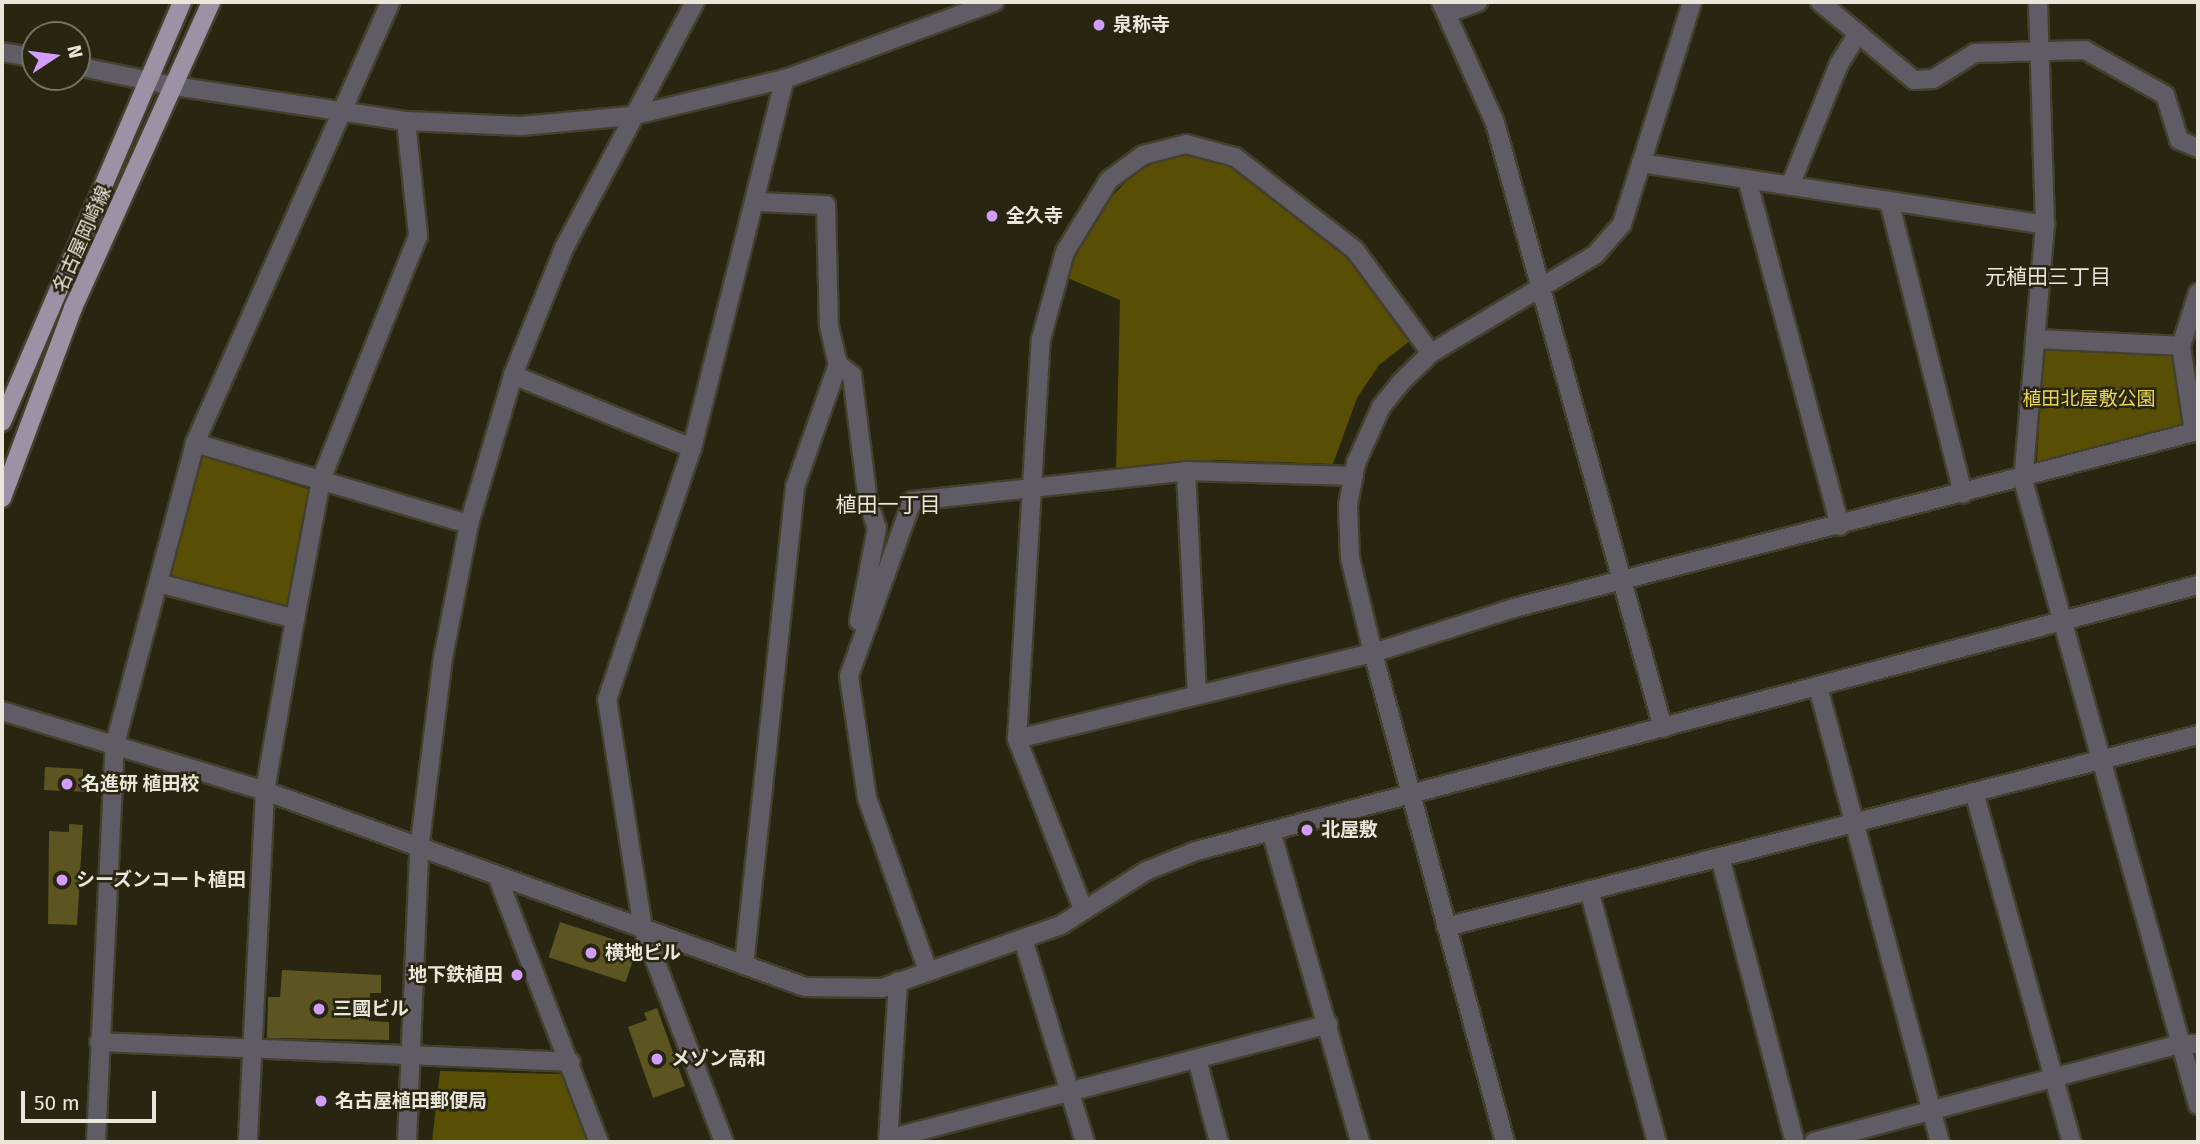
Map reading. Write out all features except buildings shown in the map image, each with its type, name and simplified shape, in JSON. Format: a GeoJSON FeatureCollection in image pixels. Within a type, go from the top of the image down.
{"type":"FeatureCollection","features":[{"type":"Feature","properties":{"kind":"main road","name":"名古屋岡崎線"},"geometry":{"type":"LineString","coordinates":[[2,422],[182,2]]}},
{"type":"Feature","properties":{"kind":"main road","name":"名古屋岡崎線"},"geometry":{"type":"LineString","coordinates":[[2,498],[73,308],[211,2]]}},
{"type":"Feature","properties":{"kind":"street"},"geometry":{"type":"LineString","coordinates":[[96,1142],[115,744],[195,443],[390,2]]}},
{"type":"Feature","properties":{"kind":"street"},"geometry":{"type":"LineString","coordinates":[[408,1142],[419,850],[443,659],[470,524],[513,375],[564,248],[631,116],[695,2]]}},
{"type":"Feature","properties":{"kind":"street"},"geometry":{"type":"LineString","coordinates":[[91,69],[174,86],[342,108],[406,121],[521,126],[631,116],[785,79],[993,2]]}},
{"type":"Feature","properties":{"kind":"street"},"geometry":{"type":"LineString","coordinates":[[1478,2],[1445,8],[1494,123],[1663,728]]}},
{"type":"Feature","properties":{"kind":"street"},"geometry":{"type":"LineString","coordinates":[[1505,1142],[1373,653],[1350,558],[1353,476],[1381,407],[1431,353],[1541,284],[1595,255],[1622,225],[1692,2]]}},
{"type":"Feature","properties":{"kind":"street"},"geometry":{"type":"LineString","coordinates":[[1820,2],[1914,80],[1933,79],[1975,52],[2085,50],[2165,95],[2179,140],[2198,148]]}},
{"type":"Feature","properties":{"kind":"street"},"geometry":{"type":"LineString","coordinates":[[2038,2],[2045,225],[2023,480],[2101,760],[2190,1044],[2198,1105]]}},
{"type":"Feature","properties":{"kind":"street"},"geometry":{"type":"LineString","coordinates":[[1790,186],[1839,64],[1858,34]]}},
{"type":"Feature","properties":{"kind":"street"},"geometry":{"type":"LineString","coordinates":[[2,52],[21,55]]}},
{"type":"Feature","properties":{"kind":"street"},"geometry":{"type":"LineString","coordinates":[[724,1142],[643,929],[607,700],[692,448],[757,202],[785,79]]}},
{"type":"Feature","properties":{"kind":"street"},"geometry":{"type":"LineString","coordinates":[[248,1142],[265,791],[321,480],[418,236],[406,121]]}},
{"type":"Feature","properties":{"kind":"street"},"geometry":{"type":"LineString","coordinates":[[1083,909],[1017,739],[1041,339],[1065,252],[1109,180],[1143,155],[1185,144],[1235,157],[1355,250],[1431,353]]}},
{"type":"Feature","properties":{"kind":"street"},"geometry":{"type":"LineString","coordinates":[[1641,163],[2045,225]]}},
{"type":"Feature","properties":{"kind":"street"},"geometry":{"type":"LineString","coordinates":[[1747,179],[1840,526]]}},
{"type":"Feature","properties":{"kind":"street"},"geometry":{"type":"LineString","coordinates":[[1889,201],[1963,494]]}},
{"type":"Feature","properties":{"kind":"street"},"geometry":{"type":"LineString","coordinates":[[744,965],[795,487],[838,364],[829,326],[826,205],[757,202]]}},
{"type":"Feature","properties":{"kind":"street"},"geometry":{"type":"LineString","coordinates":[[1017,739],[1373,653],[1514,608],[1622,584],[2023,480],[2196,432],[2181,345],[2198,293]]}},
{"type":"Feature","properties":{"kind":"street"},"geometry":{"type":"LineString","coordinates":[[2035,339],[2181,345]]}},
{"type":"Feature","properties":{"kind":"street"},"geometry":{"type":"LineString","coordinates":[[838,364],[852,375],[868,501],[877,528],[849,676],[867,798],[928,971]]}},
{"type":"Feature","properties":{"kind":"street"},"geometry":{"type":"LineString","coordinates":[[513,375],[692,448]]}},
{"type":"Feature","properties":{"kind":"street"},"geometry":{"type":"LineString","coordinates":[[195,443],[470,524]]}},
{"type":"Feature","properties":{"kind":"street"},"geometry":{"type":"LineString","coordinates":[[849,676],[912,501],[1186,471],[1353,476]]}},
{"type":"Feature","properties":{"kind":"street"},"geometry":{"type":"LineString","coordinates":[[1186,471],[1197,695]]}},
{"type":"Feature","properties":{"kind":"street"},"geometry":{"type":"LineString","coordinates":[[158,583],[295,619]]}},
{"type":"Feature","properties":{"kind":"street"},"geometry":{"type":"LineString","coordinates":[[2,711],[265,791],[419,850],[805,987],[882,988],[1061,925],[1146,871],[1196,850],[2198,585]]}},
{"type":"Feature","properties":{"kind":"street"},"geometry":{"type":"LineString","coordinates":[[1818,687],[1940,1142]]}},
{"type":"Feature","properties":{"kind":"street"},"geometry":{"type":"LineString","coordinates":[[1446,927],[2198,735]]}},
{"type":"Feature","properties":{"kind":"street"},"geometry":{"type":"LineString","coordinates":[[1974,792],[2072,1142]]}},
{"type":"Feature","properties":{"kind":"street"},"geometry":{"type":"LineString","coordinates":[[1271,831],[1360,1142]]}},
{"type":"Feature","properties":{"kind":"street"},"geometry":{"type":"LineString","coordinates":[[1720,857],[1795,1142]]}},
{"type":"Feature","properties":{"kind":"street"},"geometry":{"type":"LineString","coordinates":[[498,878],[571,1062],[599,1142]]}},
{"type":"Feature","properties":{"kind":"street"},"geometry":{"type":"LineString","coordinates":[[1589,890],[1657,1142]]}},
{"type":"Feature","properties":{"kind":"street"},"geometry":{"type":"LineString","coordinates":[[1023,939],[1085,1142]]}},
{"type":"Feature","properties":{"kind":"street"},"geometry":{"type":"LineString","coordinates":[[898,981],[888,1141],[1328,1024]]}},
{"type":"Feature","properties":{"kind":"street"},"geometry":{"type":"LineString","coordinates":[[99,1041],[571,1062]]}},
{"type":"Feature","properties":{"kind":"street"},"geometry":{"type":"LineString","coordinates":[[1814,1142],[2190,1044]]}},
{"type":"Feature","properties":{"kind":"street"},"geometry":{"type":"LineString","coordinates":[[1197,1059],[1219,1142]]}},
{"type":"Feature","properties":{"kind":"green space"},"geometry":{"type":"Polygon","coordinates":[[[1208,153],[1246,168],[1348,256],[1410,341],[1379,365],[1357,398],[1333,464],[1216,460],[1116,470],[1120,300],[1065,277],[1100,210],[1131,176],[1167,156],[1208,153]]]}},
{"type":"Feature","properties":{"kind":"green space","name":"植田北屋敷公園"},"geometry":{"type":"Polygon","coordinates":[[[2043,348],[2173,354],[2184,424],[2037,463],[2043,348]]]}},
{"type":"Feature","properties":{"kind":"green space"},"geometry":{"type":"Polygon","coordinates":[[[202,456],[311,490],[291,609],[171,576],[202,456]]]}},
{"type":"Feature","properties":{"kind":"green space"},"geometry":{"type":"Polygon","coordinates":[[[440,1071],[562,1074],[588,1142],[432,1142],[440,1071]]]}},
{"type":"Feature","properties":{"kind":"place","name":"泉称寺"},"geometry":{"type":"Point","coordinates":[1099,25]}},
{"type":"Feature","properties":{"kind":"place","name":"全久寺"},"geometry":{"type":"Point","coordinates":[992,216]}},
{"type":"Feature","properties":{"kind":"place","name":"名進研 植田校"},"geometry":{"type":"Point","coordinates":[67,784]}},
{"type":"Feature","properties":{"kind":"place","name":"北屋敷"},"geometry":{"type":"Point","coordinates":[1307,830]}},
{"type":"Feature","properties":{"kind":"place","name":"シーズンコート植田"},"geometry":{"type":"Point","coordinates":[62,880]}},
{"type":"Feature","properties":{"kind":"place","name":"横地ビル"},"geometry":{"type":"Point","coordinates":[591,953]}},
{"type":"Feature","properties":{"kind":"place","name":"地下鉄植田"},"geometry":{"type":"Point","coordinates":[517,975]}},
{"type":"Feature","properties":{"kind":"place","name":"三國ビル"},"geometry":{"type":"Point","coordinates":[319,1009]}},
{"type":"Feature","properties":{"kind":"place","name":"メゾン高和"},"geometry":{"type":"Point","coordinates":[657,1059]}},
{"type":"Feature","properties":{"kind":"place","name":"名古屋植田郵便局"},"geometry":{"type":"Point","coordinates":[321,1101]}},
{"type":"Feature","properties":{"kind":"district","name":"元植田三丁目"},"geometry":{"type":"Point","coordinates":[2048,277]}},
{"type":"Feature","properties":{"kind":"district","name":"植田一丁目"},"geometry":{"type":"Point","coordinates":[888,505]}}]}
